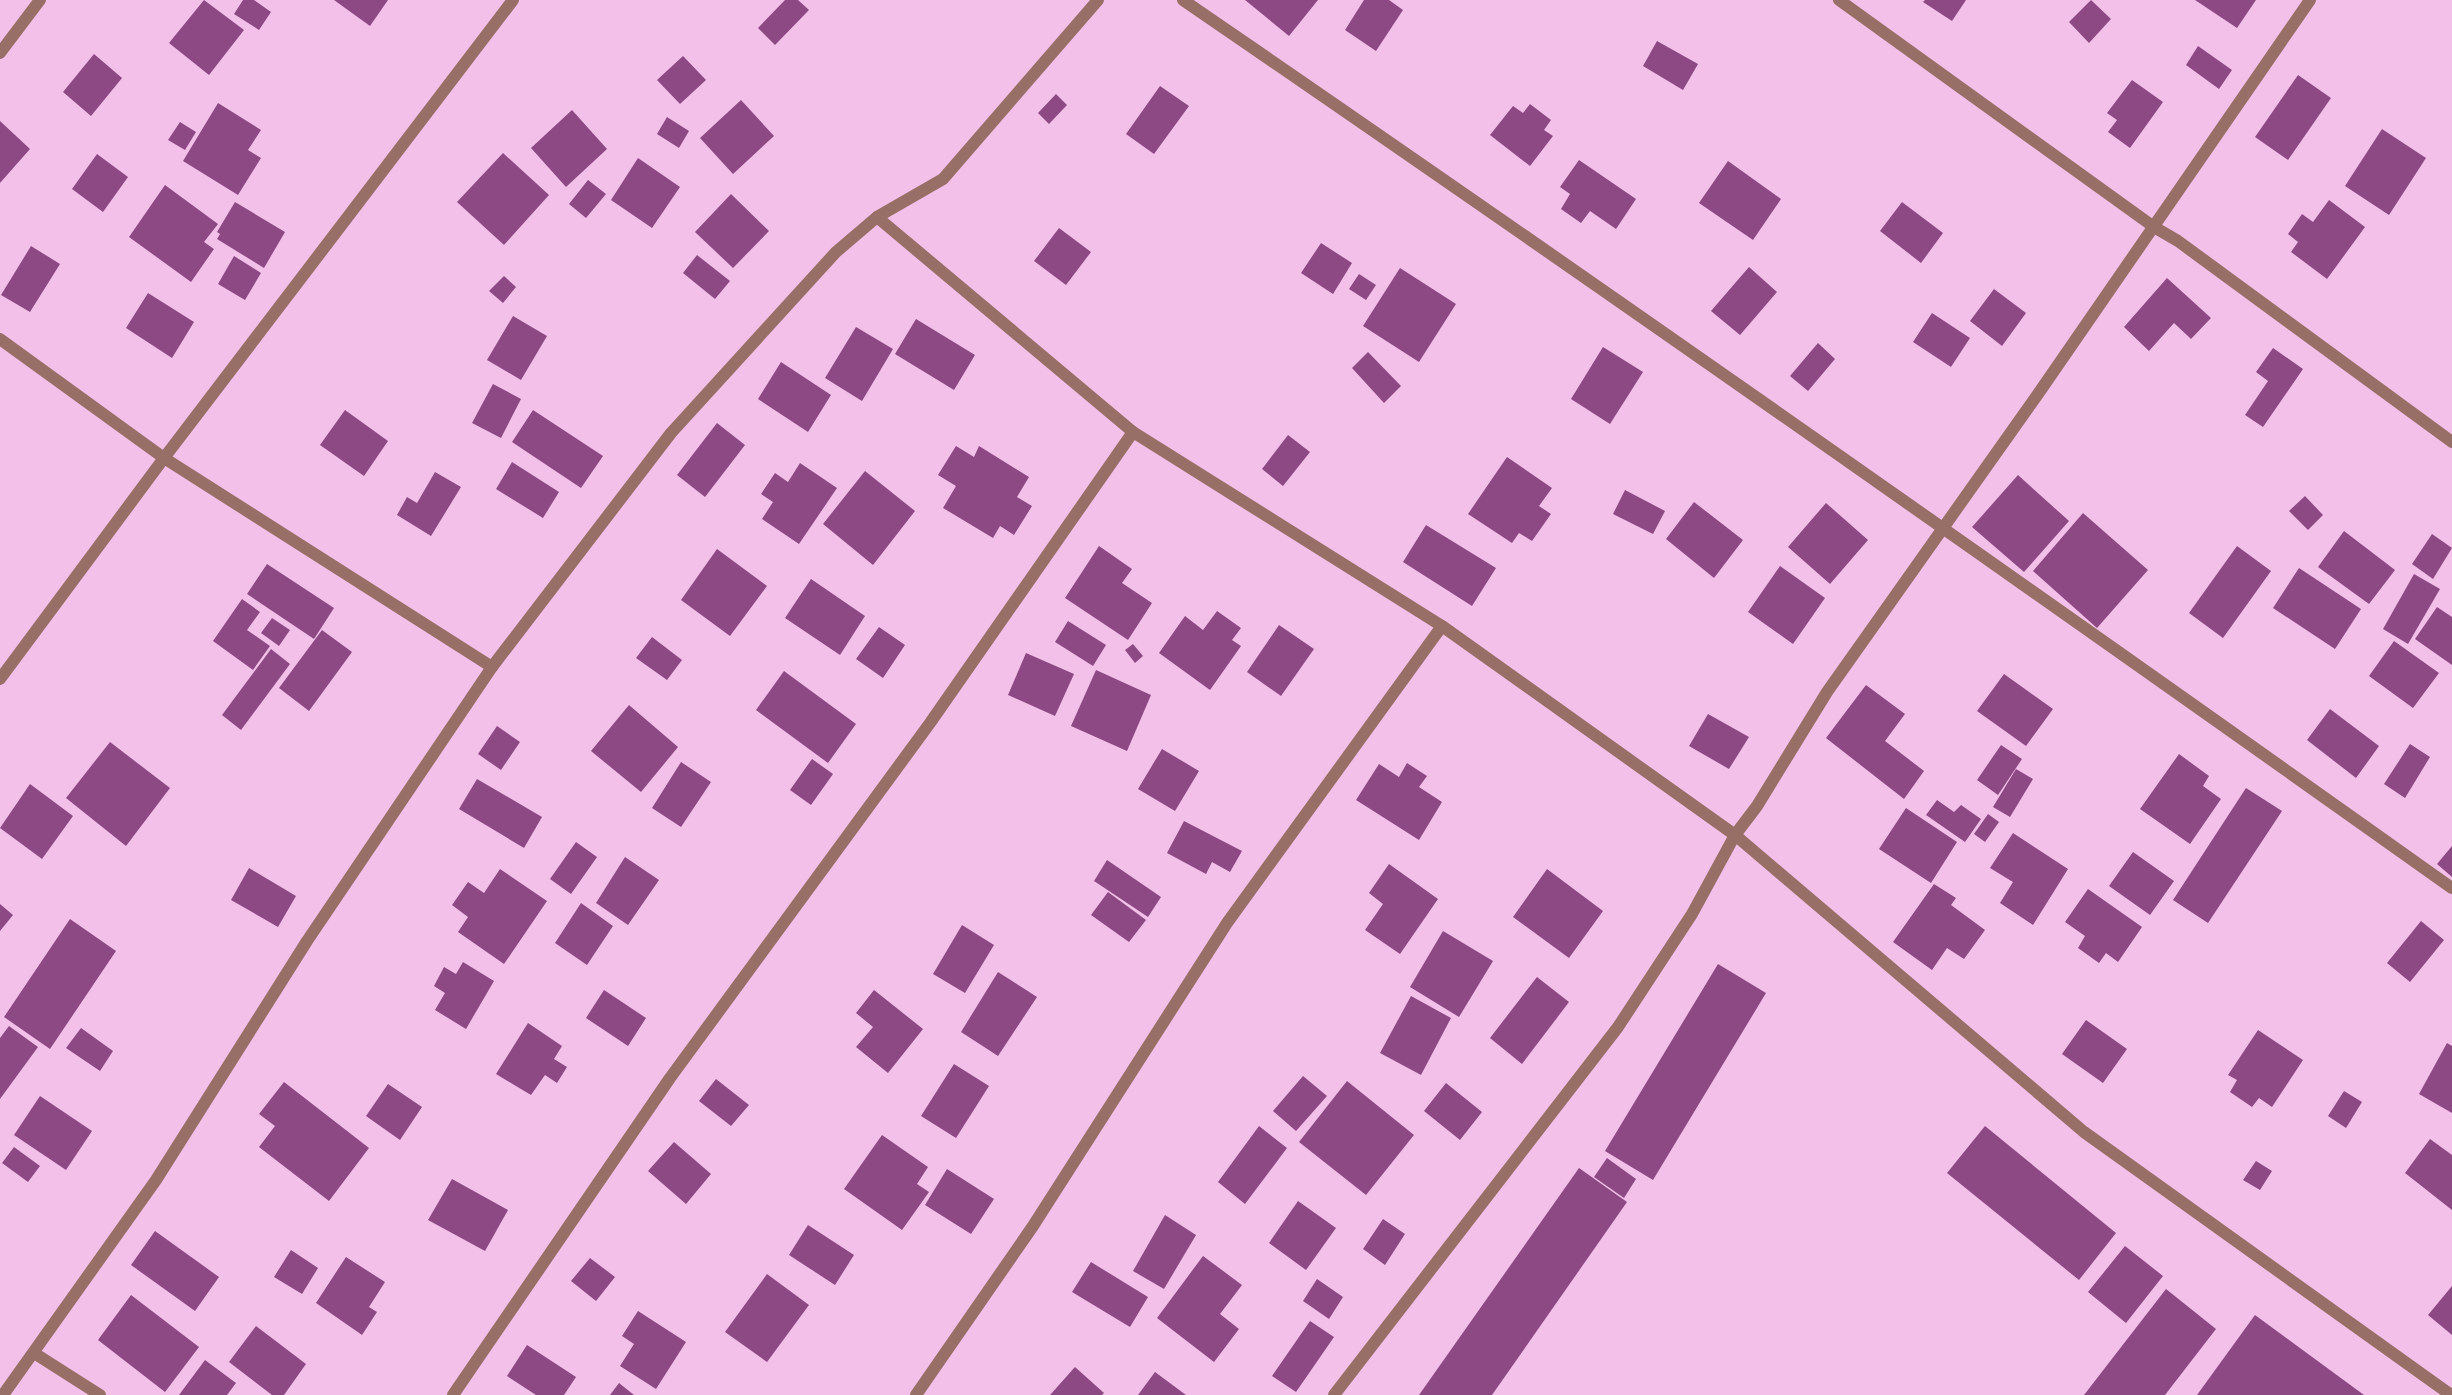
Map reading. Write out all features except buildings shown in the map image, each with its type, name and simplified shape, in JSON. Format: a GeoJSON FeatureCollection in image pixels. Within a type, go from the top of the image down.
{"type":"FeatureCollection","features":[{"type":"Feature","properties":{"kind":"street"},"geometry":{"type":"LineString","coordinates":[[0,53],[40,0]]}},
{"type":"Feature","properties":{"kind":"street"},"geometry":{"type":"LineString","coordinates":[[0,679],[164,458],[513,0]]}},
{"type":"Feature","properties":{"kind":"street"},"geometry":{"type":"LineString","coordinates":[[3,1395],[156,1180],[307,941],[492,667],[671,433],[836,252],[877,217],[944,179],[1098,0]]}},
{"type":"Feature","properties":{"kind":"street"},"geometry":{"type":"LineString","coordinates":[[1183,0],[1535,241],[1944,527],[2452,888]]}},
{"type":"Feature","properties":{"kind":"street"},"geometry":{"type":"LineString","coordinates":[[1839,0],[2154,227],[2178,241],[2452,442]]}},
{"type":"Feature","properties":{"kind":"street"},"geometry":{"type":"LineString","coordinates":[[1334,1395],[1618,1027],[1692,914],[1735,835],[1757,806],[1827,692],[2154,227],[2310,0]]}},
{"type":"Feature","properties":{"kind":"street"},"geometry":{"type":"LineString","coordinates":[[877,217],[1132,432],[1442,626],[1735,835],[2084,1132],[2451,1395]]}},
{"type":"Feature","properties":{"kind":"street"},"geometry":{"type":"LineString","coordinates":[[0,339],[164,458],[492,667]]}},
{"type":"Feature","properties":{"kind":"street"},"geometry":{"type":"LineString","coordinates":[[453,1395],[670,1078],[930,723],[1132,432]]}},
{"type":"Feature","properties":{"kind":"street"},"geometry":{"type":"LineString","coordinates":[[916,1395],[1033,1226],[1227,923],[1442,626]]}},
{"type":"Feature","properties":{"kind":"street"},"geometry":{"type":"LineString","coordinates":[[34,1353],[100,1395]]}}]}
